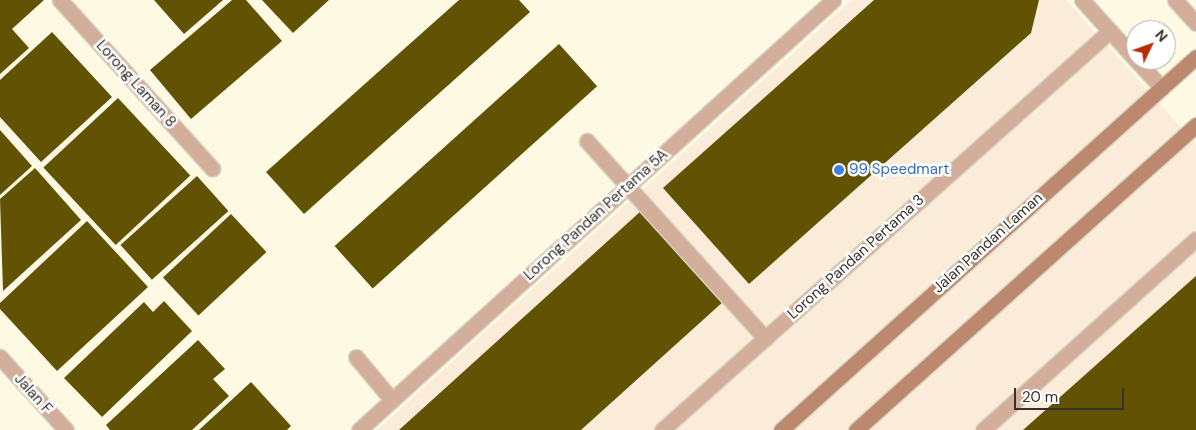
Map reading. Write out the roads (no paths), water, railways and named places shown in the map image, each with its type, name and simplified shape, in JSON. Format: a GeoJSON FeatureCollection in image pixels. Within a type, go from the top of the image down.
{"type":"FeatureCollection","features":[{"type":"Feature","properties":{"kind":"street","name":"Lorong Laman 8"},"geometry":{"type":"LineString","coordinates":[[60,0],[212,168]]}},
{"type":"Feature","properties":{"kind":"street","name":"Lorong Pandan Pertama 5A"},"geometry":{"type":"LineString","coordinates":[[359,430],[833,0]]}},
{"type":"Feature","properties":{"kind":"street"},"geometry":{"type":"LineString","coordinates":[[1082,0],[1126,49]]}},
{"type":"Feature","properties":{"kind":"street"},"geometry":{"type":"LineString","coordinates":[[1175,0],[1196,23]]}},
{"type":"Feature","properties":{"kind":"street","name":"Lorong Pandan Pertama 3"},"geometry":{"type":"LineString","coordinates":[[662,430],[1110,31]]}},
{"type":"Feature","properties":{"kind":"street","name":"Jalan Pandan Laman"},"geometry":{"type":"LineString","coordinates":[[781,430],[1196,57]]}},
{"type":"Feature","properties":{"kind":"street"},"geometry":{"type":"LineString","coordinates":[[1145,70],[1162,88]]}},
{"type":"Feature","properties":{"kind":"street"},"geometry":{"type":"LineString","coordinates":[[856,430],[1196,125]]}},
{"type":"Feature","properties":{"kind":"street"},"geometry":{"type":"LineString","coordinates":[[587,141],[765,338]]}},
{"type":"Feature","properties":{"kind":"street"},"geometry":{"type":"LineString","coordinates":[[983,430],[1196,239]]}},
{"type":"Feature","properties":{"kind":"street","name":"Jalan F"},"geometry":{"type":"LineString","coordinates":[[0,357],[66,430]]}},
{"type":"Feature","properties":{"kind":"street"},"geometry":{"type":"LineString","coordinates":[[356,358],[392,400]]}},
{"type":"Feature","properties":{"kind":"place","name":"99 Speedmart"},"geometry":{"type":"Point","coordinates":[839,170]}}]}
